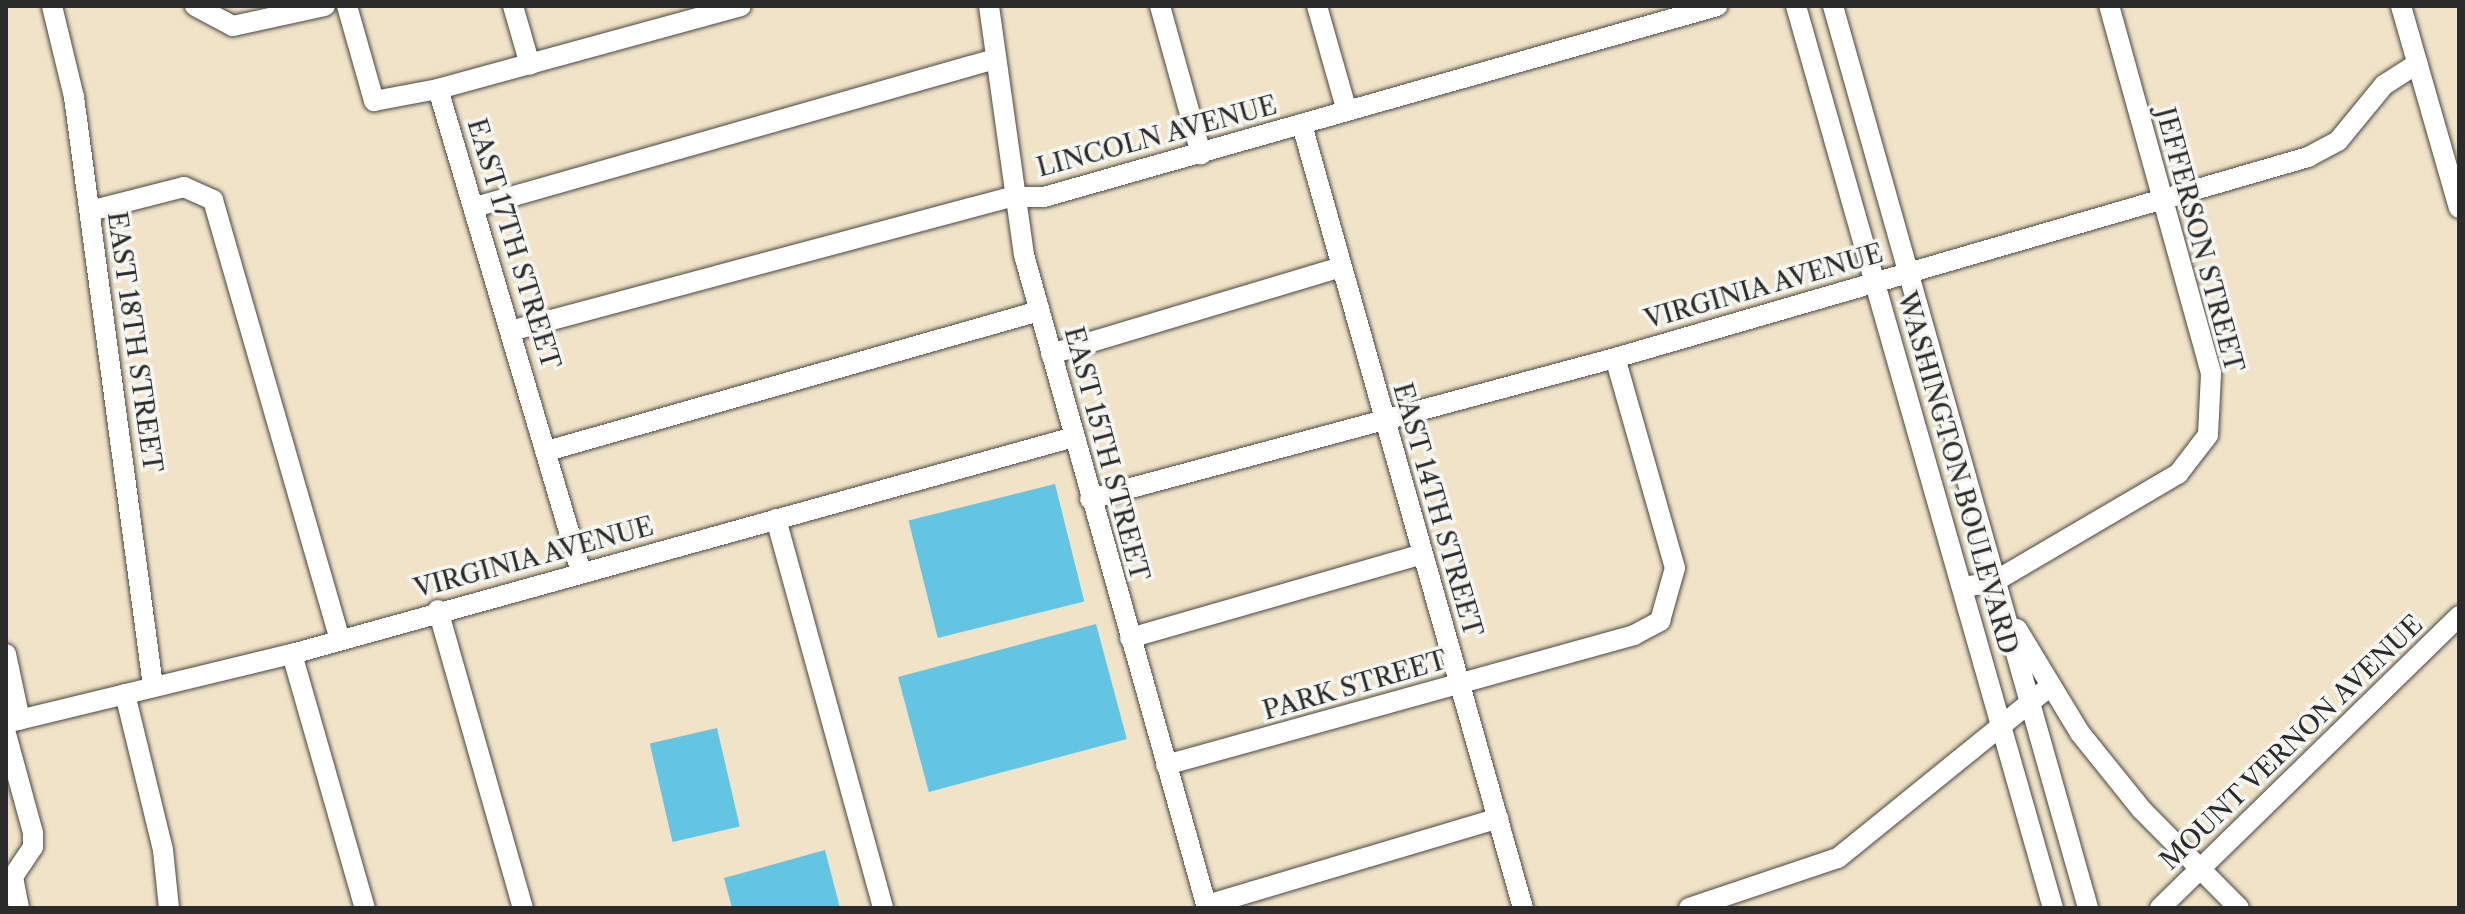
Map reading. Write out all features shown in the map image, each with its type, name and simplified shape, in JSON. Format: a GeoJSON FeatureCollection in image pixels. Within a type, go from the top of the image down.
{"type":"FeatureCollection","features":[{"type":"Feature","properties":{"kind":"street","name":"EAST 18TH STREET"},"geometry":{"type":"LineString","coordinates":[[52,6],[90,211],[153,686]]}},
{"type":"Feature","properties":{"kind":"street"},"geometry":{"type":"LineString","coordinates":[[195,6],[233,26],[325,6]]}},
{"type":"Feature","properties":{"kind":"street"},"geometry":{"type":"LineString","coordinates":[[347,6],[374,101],[438,89],[530,65],[676,15],[741,6]]}},
{"type":"Feature","properties":{"kind":"street"},"geometry":{"type":"LineString","coordinates":[[513,6],[530,65]]}},
{"type":"Feature","properties":{"kind":"street","name":"EAST 15TH STREET"},"geometry":{"type":"LineString","coordinates":[[989,6],[1011,197],[1090,499],[1207,906]]}},
{"type":"Feature","properties":{"kind":"street"},"geometry":{"type":"LineString","coordinates":[[1160,6],[1201,154]]}},
{"type":"Feature","properties":{"kind":"street"},"geometry":{"type":"LineString","coordinates":[[1317,6],[1347,111]]}},
{"type":"Feature","properties":{"kind":"street","name":"LINCOLN AVENUE"},"geometry":{"type":"LineString","coordinates":[[514,330],[1011,197],[1044,197],[1717,6]]}},
{"type":"Feature","properties":{"kind":"street","name":"WASHINGTON BOULEVARD"},"geometry":{"type":"LineString","coordinates":[[1796,6],[1877,281],[2053,908]]}},
{"type":"Feature","properties":{"kind":"street","name":"WASHINGTON BOULEVARD"},"geometry":{"type":"LineString","coordinates":[[1833,6],[1910,272],[1992,583],[2032,703],[2088,908]]}},
{"type":"Feature","properties":{"kind":"street","name":"JEFFERSON STREET"},"geometry":{"type":"LineString","coordinates":[[1962,587],[1992,583],[2178,474],[2208,435],[2211,373],[2109,6]]}},
{"type":"Feature","properties":{"kind":"street"},"geometry":{"type":"LineString","coordinates":[[2401,6],[2459,208]]}},
{"type":"Feature","properties":{"kind":"street"},"geometry":{"type":"LineString","coordinates":[[475,207],[995,59]]}},
{"type":"Feature","properties":{"kind":"street","name":"VIRGINIA AVENUE"},"geometry":{"type":"LineString","coordinates":[[1090,499],[1615,358],[2163,198],[2328,146],[2360,120],[2384,85],[2418,63]]}},
{"type":"Feature","properties":{"kind":"street","name":"EAST 17TH STREET"},"geometry":{"type":"LineString","coordinates":[[438,89],[514,330],[581,572]]}},
{"type":"Feature","properties":{"kind":"street","name":"EAST 14TH STREET"},"geometry":{"type":"LineString","coordinates":[[1302,125],[1383,421],[1523,908]]}},
{"type":"Feature","properties":{"kind":"street"},"geometry":{"type":"LineString","coordinates":[[90,211],[184,187],[213,200],[340,640]]}},
{"type":"Feature","properties":{"kind":"street"},"geometry":{"type":"LineString","coordinates":[[1051,354],[1341,267]]}},
{"type":"Feature","properties":{"kind":"street"},"geometry":{"type":"LineString","coordinates":[[547,451],[1039,311]]}},
{"type":"Feature","properties":{"kind":"street","name":"PARK STREET"},"geometry":{"type":"LineString","coordinates":[[1166,765],[1634,635],[1666,610],[1675,568],[1615,358]]}},
{"type":"Feature","properties":{"kind":"street","name":"VIRGINIA AVENUE"},"geometry":{"type":"LineString","coordinates":[[11,726],[153,686],[292,654],[438,610],[1074,437]]}},
{"type":"Feature","properties":{"kind":"street"},"geometry":{"type":"LineString","coordinates":[[776,519],[827,685],[883,908]]}},
{"type":"Feature","properties":{"kind":"street"},"geometry":{"type":"LineString","coordinates":[[1130,638],[1422,554]]}},
{"type":"Feature","properties":{"kind":"street"},"geometry":{"type":"LineString","coordinates":[[1992,583],[2049,687],[2141,809],[2239,908]]}},
{"type":"Feature","properties":{"kind":"street"},"geometry":{"type":"LineString","coordinates":[[438,610],[523,908]]}},
{"type":"Feature","properties":{"kind":"street","name":"MOUNT VERNON AVENUE"},"geometry":{"type":"LineString","coordinates":[[2160,908],[2459,616]]}},
{"type":"Feature","properties":{"kind":"street"},"geometry":{"type":"LineString","coordinates":[[6,654],[10,764],[33,847],[16,866],[19,908]]}},
{"type":"Feature","properties":{"kind":"street"},"geometry":{"type":"LineString","coordinates":[[292,654],[365,908]]}},
{"type":"Feature","properties":{"kind":"street"},"geometry":{"type":"LineString","coordinates":[[1689,908],[1838,858],[2001,729],[2049,687]]}},
{"type":"Feature","properties":{"kind":"street"},"geometry":{"type":"LineString","coordinates":[[125,694],[163,850],[169,908]]}},
{"type":"Feature","properties":{"kind":"street"},"geometry":{"type":"LineString","coordinates":[[1207,906],[1498,818]]}},
{"type":"Feature","properties":{"kind":"water"},"geometry":{"type":"Polygon","coordinates":[[[1055,484],[1084,601],[938,638],[908,521],[1055,484]]]}},
{"type":"Feature","properties":{"kind":"water"},"geometry":{"type":"Polygon","coordinates":[[[1096,624],[1127,739],[929,792],[898,677],[1096,624]]]}},
{"type":"Feature","properties":{"kind":"water"},"geometry":{"type":"Polygon","coordinates":[[[717,728],[740,826],[672,842],[650,744],[717,728]]]}},
{"type":"Feature","properties":{"kind":"water"},"geometry":{"type":"Polygon","coordinates":[[[825,850],[840,908],[732,908],[724,878],[825,850]]]}}]}
